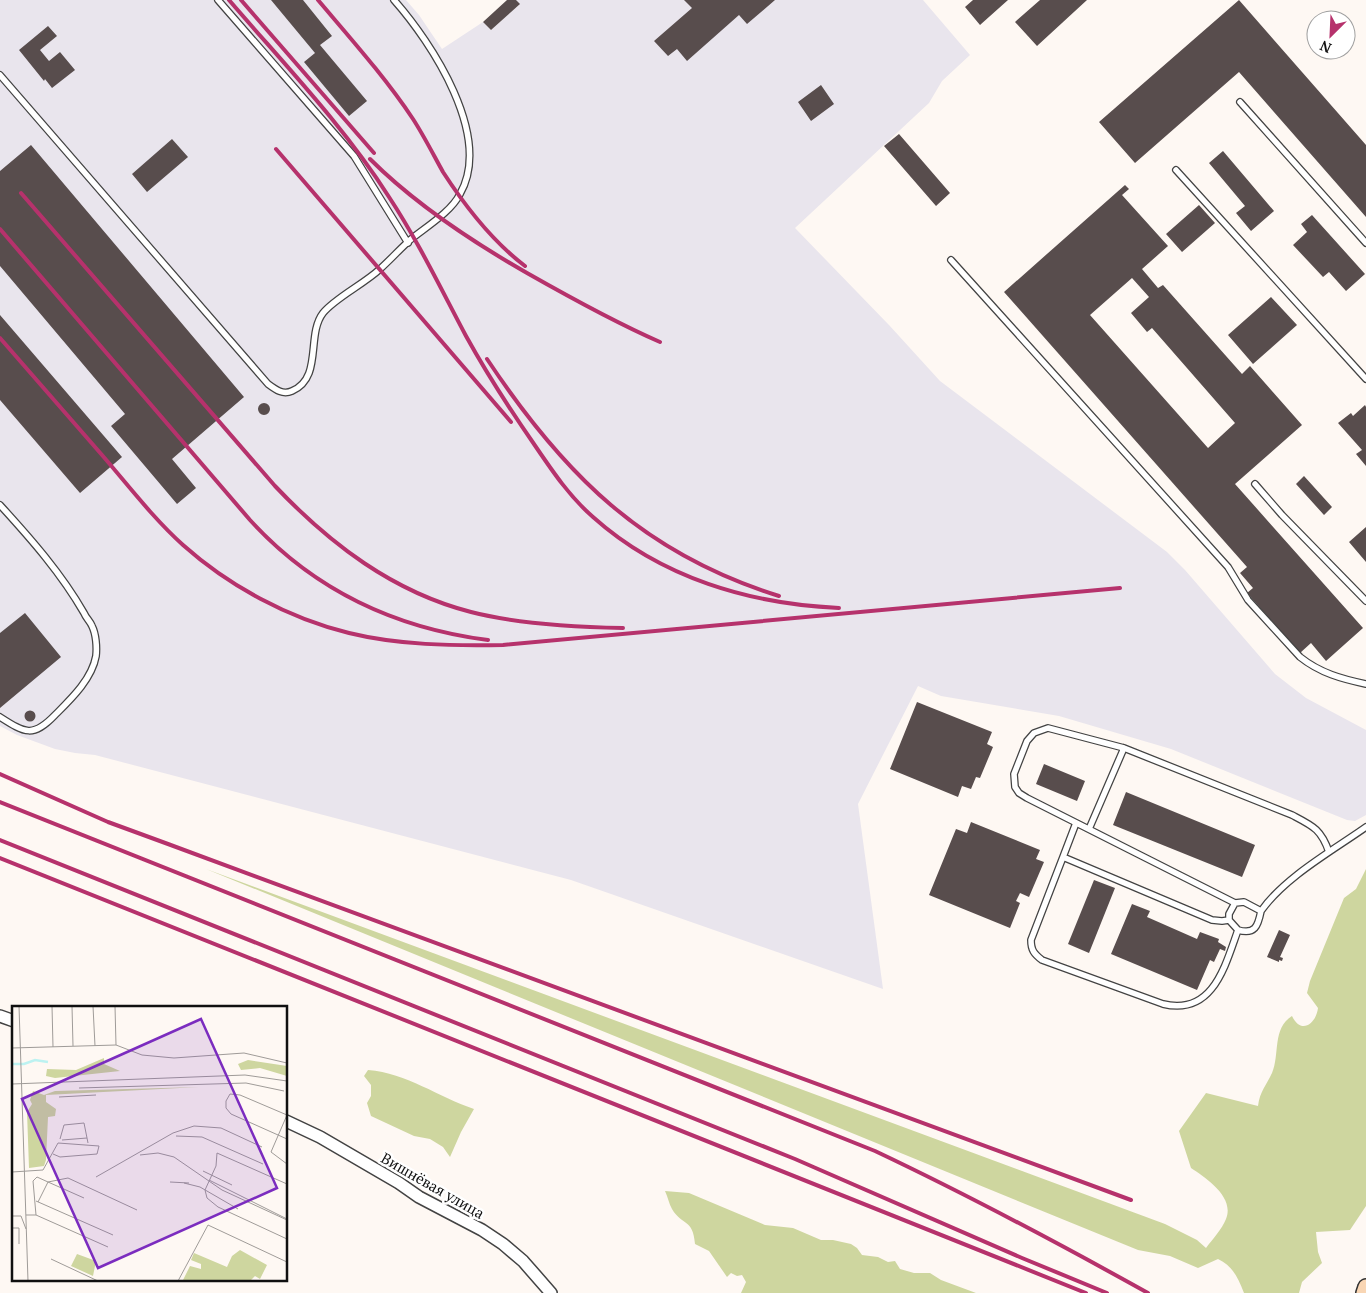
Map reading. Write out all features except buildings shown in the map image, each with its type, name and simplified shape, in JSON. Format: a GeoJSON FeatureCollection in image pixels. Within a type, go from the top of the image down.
{"type":"FeatureCollection","features":[{"type":"Feature","properties":{"kind":"main road"},"geometry":{"type":"LineString","coordinates":[[1364,1293],[1366,1287]]}},
{"type":"Feature","properties":{"kind":"street"},"geometry":{"type":"LineString","coordinates":[[0,1016],[12,1020]]}},
{"type":"Feature","properties":{"kind":"street","name":"Вишнёвая улица"},"geometry":{"type":"LineString","coordinates":[[288,1122],[399,1183],[419,1197],[482,1230],[523,1261],[551,1293]]}},
{"type":"Feature","properties":{"kind":"lane"},"geometry":{"type":"LineString","coordinates":[[218,0],[354,156],[408,242]]}},
{"type":"Feature","properties":{"kind":"lane"},"geometry":{"type":"LineString","coordinates":[[0,75],[268,384],[281,392],[295,390],[306,379],[311,365],[315,331],[324,312],[379,270],[438,217],[460,195],[468,176],[471,153],[469,136],[449,83],[429,45],[394,0]]}},
{"type":"Feature","properties":{"kind":"lane"},"geometry":{"type":"LineString","coordinates":[[1240,102],[1366,243]]}},
{"type":"Feature","properties":{"kind":"lane"},"geometry":{"type":"LineString","coordinates":[[1176,170],[1366,379]]}},
{"type":"Feature","properties":{"kind":"lane"},"geometry":{"type":"LineString","coordinates":[[951,260],[1228,567],[1248,600],[1300,657],[1328,674],[1366,684]]}},
{"type":"Feature","properties":{"kind":"lane"},"geometry":{"type":"LineString","coordinates":[[1255,484],[1288,521],[1366,601]]}},
{"type":"Feature","properties":{"kind":"lane"},"geometry":{"type":"LineString","coordinates":[[0,505],[38,546],[78,602],[92,626],[96,646],[96,656],[92,668],[73,697],[44,726],[35,731],[25,731],[0,717]]}},
{"type":"Feature","properties":{"kind":"lane"},"geometry":{"type":"LineString","coordinates":[[1261,911],[1244,902],[1235,903],[1019,793],[1015,788],[1014,774],[1028,741],[1034,733],[1048,728],[1124,748],[1292,815],[1321,833],[1329,852]]}},
{"type":"Feature","properties":{"kind":"lane"},"geometry":{"type":"LineString","coordinates":[[1089,829],[1124,748]]}},
{"type":"Feature","properties":{"kind":"lane"},"geometry":{"type":"LineString","coordinates":[[1076,823],[1031,940],[1031,948],[1042,960],[1176,1007],[1200,999],[1211,991],[1222,972],[1238,930]]}},
{"type":"Feature","properties":{"kind":"lane"},"geometry":{"type":"LineString","coordinates":[[1235,903],[1229,914],[1229,920],[1238,930],[1250,932],[1258,923],[1261,911],[1268,901],[1284,886],[1366,827]]}},
{"type":"Feature","properties":{"kind":"lane"},"geometry":{"type":"LineString","coordinates":[[1063,857],[1212,920],[1229,920]]}},
{"type":"Feature","properties":{"kind":"shaded area"},"geometry":{"type":"Polygon","coordinates":[[[0,0],[406,0],[419,15],[442,49],[483,22],[491,30],[519,5],[516,0],[923,0],[970,55],[942,81],[929,103],[795,228],[889,325],[940,381],[1167,552],[1185,570],[1275,674],[1306,698],[1366,730],[1366,815],[1355,821],[1347,820],[1171,749],[1059,716],[941,696],[918,686],[858,804],[883,989],[571,880],[95,755],[55,749],[17,735],[0,726],[0,0]]]}},
{"type":"Feature","properties":{"kind":"green space"},"geometry":{"type":"Polygon","coordinates":[[[206,869],[1165,1224],[1197,1240],[1206,1248],[1226,1219],[1228,1211],[1223,1196],[1218,1189],[1191,1168],[1179,1131],[1206,1093],[1258,1106],[1262,1092],[1272,1073],[1282,1027],[1292,1016],[1300,1025],[1308,1025],[1317,1014],[1318,1008],[1307,993],[1310,981],[1344,898],[1356,889],[1366,869],[1366,1206],[1350,1230],[1316,1232],[1318,1252],[1322,1263],[1302,1282],[1299,1293],[1244,1293],[1237,1277],[1228,1265],[1218,1259],[1198,1268],[1170,1256],[1138,1250],[206,869]]]}},
{"type":"Feature","properties":{"kind":"green space"},"geometry":{"type":"Polygon","coordinates":[[[368,1070],[409,1080],[474,1109],[450,1157],[443,1147],[430,1139],[414,1136],[371,1116],[367,1103],[371,1096],[371,1085],[364,1076],[368,1070]]]}},
{"type":"Feature","properties":{"kind":"green space"},"geometry":{"type":"Polygon","coordinates":[[[665,1191],[689,1193],[765,1225],[793,1228],[821,1240],[833,1240],[851,1244],[862,1255],[878,1257],[888,1262],[895,1261],[900,1269],[914,1273],[930,1273],[941,1280],[976,1293],[741,1293],[746,1282],[742,1275],[737,1276],[731,1273],[727,1277],[709,1251],[695,1244],[692,1230],[672,1209],[665,1191]]]}},
{"type":"Feature","properties":{"kind":"railway"},"geometry":{"type":"LineString","coordinates":[[229,0],[333,120],[371,170],[410,231],[482,364],[555,475],[569,493],[593,517],[619,538],[648,556],[677,572],[708,584],[740,594],[773,601],[839,608]]}},
{"type":"Feature","properties":{"kind":"railway"},"geometry":{"type":"LineString","coordinates":[[241,0],[374,153]]}},
{"type":"Feature","properties":{"kind":"railway"},"geometry":{"type":"LineString","coordinates":[[318,0],[402,103],[460,198],[501,246],[525,266]]}},
{"type":"Feature","properties":{"kind":"railway"},"geometry":{"type":"LineString","coordinates":[[276,149],[511,422]]}},
{"type":"Feature","properties":{"kind":"railway"},"geometry":{"type":"LineString","coordinates":[[370,159],[425,207],[485,248],[576,301],[660,342]]}},
{"type":"Feature","properties":{"kind":"railway"},"geometry":{"type":"LineString","coordinates":[[21,193],[275,486],[318,527],[364,563],[389,579],[415,592],[471,612],[527,622],[566,626],[623,628]]}},
{"type":"Feature","properties":{"kind":"railway"},"geometry":{"type":"LineString","coordinates":[[0,229],[250,520],[274,544],[328,585],[388,615],[420,626],[488,640]]}},
{"type":"Feature","properties":{"kind":"railway"},"geometry":{"type":"LineString","coordinates":[[0,338],[151,513],[183,545],[220,574],[260,599],[304,619],[349,633],[425,644],[503,645],[1120,588]]}},
{"type":"Feature","properties":{"kind":"railway"},"geometry":{"type":"LineString","coordinates":[[487,359],[516,401],[546,439],[578,474],[611,505],[648,533],[687,558],[731,579],[779,596]]}},
{"type":"Feature","properties":{"kind":"railway"},"geometry":{"type":"LineString","coordinates":[[0,774],[108,822],[1131,1200]]}},
{"type":"Feature","properties":{"kind":"railway"},"geometry":{"type":"LineString","coordinates":[[0,802],[875,1151],[1013,1220],[1148,1293]]}},
{"type":"Feature","properties":{"kind":"railway"},"geometry":{"type":"LineString","coordinates":[[0,840],[795,1159],[1107,1293]]}},
{"type":"Feature","properties":{"kind":"railway"},"geometry":{"type":"LineString","coordinates":[[0,858],[1086,1293]]}}]}
